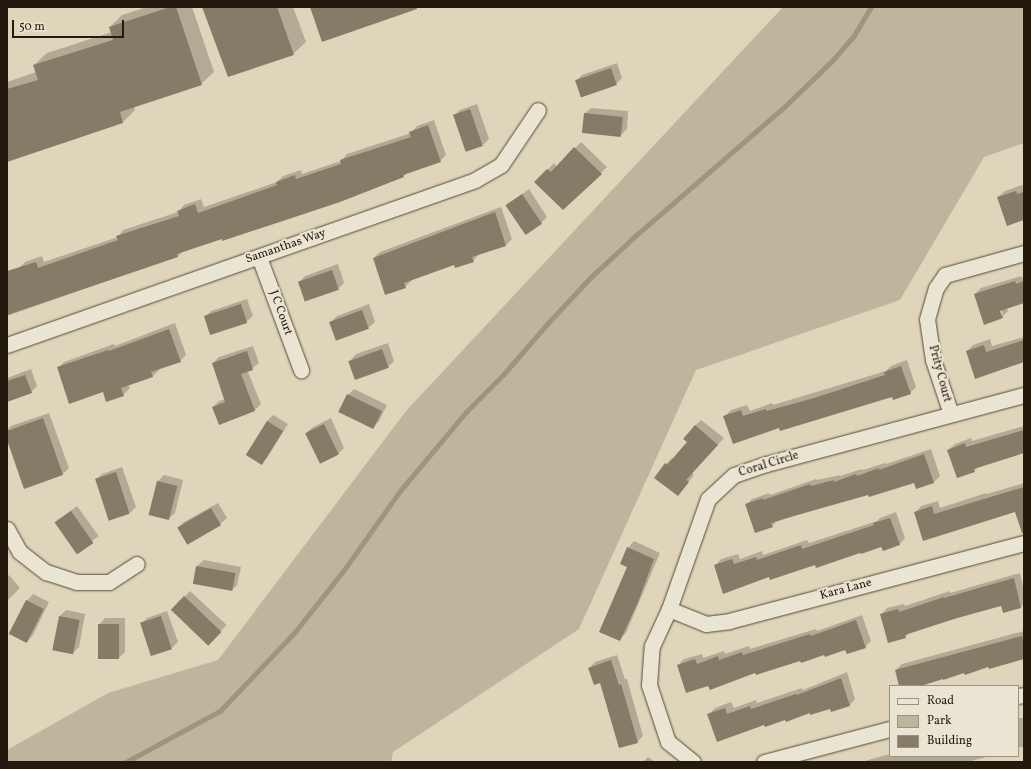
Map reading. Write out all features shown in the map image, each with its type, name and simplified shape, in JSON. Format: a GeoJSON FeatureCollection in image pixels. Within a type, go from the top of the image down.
{"type":"FeatureCollection","features":[{"type":"Feature","properties":{"kind":"street","name":"Samanthas Way"},"geometry":{"type":"LineString","coordinates":[[7,345],[475,180],[501,165],[538,110]]}},
{"type":"Feature","properties":{"kind":"street","name":"Prity Court"},"geometry":{"type":"LineString","coordinates":[[951,414],[933,360],[926,319],[936,288],[945,275],[1024,253]]}},
{"type":"Feature","properties":{"kind":"street","name":"J C Court"},"geometry":{"type":"LineString","coordinates":[[259,257],[301,370]]}},
{"type":"Feature","properties":{"kind":"street","name":"Coral Circle"},"geometry":{"type":"LineString","coordinates":[[693,762],[668,742],[649,684],[652,646],[669,609],[708,499],[734,475],[766,464],[1024,394]]}},
{"type":"Feature","properties":{"kind":"street"},"geometry":{"type":"LineString","coordinates":[[7,529],[20,552],[46,572],[76,582],[109,582],[136,564]]}},
{"type":"Feature","properties":{"kind":"street","name":"Kara Lane"},"geometry":{"type":"LineString","coordinates":[[669,609],[706,624],[729,621],[1024,543]]}},
{"type":"Feature","properties":{"kind":"street"},"geometry":{"type":"LineString","coordinates":[[764,762],[889,729]]}},
{"type":"Feature","properties":{"kind":"green space"},"geometry":{"type":"Polygon","coordinates":[[[783,7],[1024,7],[1024,143],[984,157],[900,300],[696,370],[579,629],[393,752],[391,762],[7,762],[7,750],[108,693],[218,660],[406,411],[783,7]]]}},
{"type":"Feature","properties":{"kind":"building"},"geometry":{"type":"Polygon","coordinates":[[[170,7],[176,7],[202,85],[120,112],[123,123],[7,162],[7,89],[38,80],[33,65],[113,40],[109,27],[170,7]]]}},
{"type":"Feature","properties":{"kind":"building"},"geometry":{"type":"Polygon","coordinates":[[[202,7],[277,7],[294,55],[228,77],[202,7]]]}},
{"type":"Feature","properties":{"kind":"building"},"geometry":{"type":"Polygon","coordinates":[[[310,7],[416,7],[417,9],[322,42],[310,7]]]}},
{"type":"Feature","properties":{"kind":"building"},"geometry":{"type":"Polygon","coordinates":[[[611,68],[617,85],[581,97],[575,80],[611,68]]]}},
{"type":"Feature","properties":{"kind":"building"},"geometry":{"type":"Polygon","coordinates":[[[470,109],[483,146],[466,152],[453,115],[470,109]]]}},
{"type":"Feature","properties":{"kind":"building"},"geometry":{"type":"Polygon","coordinates":[[[584,113],[623,117],[621,137],[582,133],[584,113]]]}},
{"type":"Feature","properties":{"kind":"building"},"geometry":{"type":"Polygon","coordinates":[[[428,125],[441,162],[403,175],[404,177],[340,202],[222,241],[222,239],[177,254],[178,257],[7,315],[7,271],[36,262],[38,268],[118,240],[116,236],[179,216],[177,211],[195,204],[198,213],[277,185],[276,182],[295,175],[296,179],[341,164],[340,160],[411,137],[409,132],[428,125]]]}},
{"type":"Feature","properties":{"kind":"building"},"geometry":{"type":"Polygon","coordinates":[[[574,147],[602,174],[563,210],[534,182],[547,169],[551,172],[574,147]]]}},
{"type":"Feature","properties":{"kind":"building"},"geometry":{"type":"Polygon","coordinates":[[[1016,191],[1017,194],[1024,192],[1024,220],[1007,226],[997,197],[1016,191]]]}},
{"type":"Feature","properties":{"kind":"building"},"geometry":{"type":"Polygon","coordinates":[[[522,194],[542,224],[526,235],[505,205],[522,194]]]}},
{"type":"Feature","properties":{"kind":"building"},"geometry":{"type":"Polygon","coordinates":[[[495,212],[506,246],[472,257],[474,262],[455,268],[454,265],[404,283],[406,288],[385,295],[373,258],[495,212]]]}},
{"type":"Feature","properties":{"kind":"building"},"geometry":{"type":"Polygon","coordinates":[[[332,270],[339,290],[305,302],[298,282],[332,270]]]}},
{"type":"Feature","properties":{"kind":"building"},"geometry":{"type":"Polygon","coordinates":[[[1015,281],[1016,284],[1024,281],[1024,303],[1000,311],[1003,318],[984,325],[974,294],[1015,281]]]}},
{"type":"Feature","properties":{"kind":"building"},"geometry":{"type":"Polygon","coordinates":[[[241,304],[247,323],[210,335],[204,316],[241,304]]]}},
{"type":"Feature","properties":{"kind":"building"},"geometry":{"type":"Polygon","coordinates":[[[362,310],[369,329],[336,341],[329,322],[362,310]]]}},
{"type":"Feature","properties":{"kind":"building"},"geometry":{"type":"Polygon","coordinates":[[[169,329],[181,362],[151,372],[153,377],[121,388],[124,396],[106,402],[103,392],[69,404],[57,367],[108,350],[109,351],[169,329]]]}},
{"type":"Feature","properties":{"kind":"building"},"geometry":{"type":"Polygon","coordinates":[[[1024,340],[1024,362],[975,379],[966,351],[984,345],[986,352],[1024,340]]]}},
{"type":"Feature","properties":{"kind":"building"},"geometry":{"type":"Polygon","coordinates":[[[382,349],[389,368],[355,380],[348,361],[382,349]]]}},
{"type":"Feature","properties":{"kind":"building"},"geometry":{"type":"Polygon","coordinates":[[[247,351],[253,370],[241,374],[255,411],[219,425],[212,407],[225,402],[212,363],[247,351]]]}},
{"type":"Feature","properties":{"kind":"building"},"geometry":{"type":"Polygon","coordinates":[[[901,366],[911,394],[893,400],[892,397],[780,431],[779,428],[733,444],[723,416],[741,410],[743,416],[814,398],[885,375],[884,372],[901,366]]]}},
{"type":"Feature","properties":{"kind":"building"},"geometry":{"type":"Polygon","coordinates":[[[25,375],[32,393],[7,402],[7,381],[25,375]]]}},
{"type":"Feature","properties":{"kind":"building"},"geometry":{"type":"Polygon","coordinates":[[[347,394],[382,411],[373,429],[338,412],[347,394]]]}},
{"type":"Feature","properties":{"kind":"building"},"geometry":{"type":"Polygon","coordinates":[[[43,418],[63,475],[24,489],[7,440],[7,431],[43,418]]]}},
{"type":"Feature","properties":{"kind":"building"},"geometry":{"type":"Polygon","coordinates":[[[267,421],[283,431],[262,465],[246,455],[267,421]]]}},
{"type":"Feature","properties":{"kind":"building"},"geometry":{"type":"Polygon","coordinates":[[[324,424],[339,455],[320,464],[305,433],[324,424]]]}},
{"type":"Feature","properties":{"kind":"building"},"geometry":{"type":"Polygon","coordinates":[[[695,425],[718,445],[686,480],[689,482],[678,496],[654,478],[665,463],[667,465],[687,442],[683,439],[695,425]]]}},
{"type":"Feature","properties":{"kind":"building"},"geometry":{"type":"Polygon","coordinates":[[[1024,430],[1024,453],[974,469],[975,472],[957,478],[947,450],[965,443],[966,447],[1024,430]]]}},
{"type":"Feature","properties":{"kind":"building"},"geometry":{"type":"Polygon","coordinates":[[[924,454],[934,483],[916,489],[914,483],[869,497],[868,495],[771,523],[773,527],[755,533],[745,504],[763,498],[763,500],[810,484],[811,486],[834,480],[834,482],[856,474],[857,476],[879,468],[879,470],[924,454]]]}},
{"type":"Feature","properties":{"kind":"building"},"geometry":{"type":"Polygon","coordinates":[[[116,472],[130,514],[109,521],[95,479],[116,472]]]}},
{"type":"Feature","properties":{"kind":"building"},"geometry":{"type":"Polygon","coordinates":[[[157,481],[177,486],[169,520],[149,515],[157,481]]]}},
{"type":"Feature","properties":{"kind":"building"},"geometry":{"type":"Polygon","coordinates":[[[1024,487],[1024,533],[1022,533],[1015,512],[923,541],[914,512],[932,506],[934,514],[1024,487]]]}},
{"type":"Feature","properties":{"kind":"building"},"geometry":{"type":"Polygon","coordinates":[[[211,508],[221,525],[187,545],[177,528],[211,508]]]}},
{"type":"Feature","properties":{"kind":"building"},"geometry":{"type":"Polygon","coordinates":[[[71,511],[93,543],[77,554],[55,522],[71,511]]]}},
{"type":"Feature","properties":{"kind":"building"},"geometry":{"type":"Polygon","coordinates":[[[890,518],[900,545],[883,551],[881,547],[816,568],[815,565],[770,580],[769,577],[723,594],[714,565],[732,559],[734,564],[756,557],[757,560],[801,545],[802,549],[874,525],[873,523],[890,518]]]}},
{"type":"Feature","properties":{"kind":"building"},"geometry":{"type":"Polygon","coordinates":[[[627,547],[654,559],[638,602],[620,641],[599,632],[627,567],[620,564],[627,547]]]}},
{"type":"Feature","properties":{"kind":"building"},"geometry":{"type":"Polygon","coordinates":[[[196,566],[235,573],[232,591],[193,584],[196,566]]]}},
{"type":"Feature","properties":{"kind":"building"},"geometry":{"type":"Polygon","coordinates":[[[1014,578],[1021,608],[1003,613],[1001,606],[957,618],[905,635],[906,638],[888,643],[880,614],[898,609],[899,612],[944,597],[1014,578]]]}},
{"type":"Feature","properties":{"kind":"building"},"geometry":{"type":"Polygon","coordinates":[[[184,596],[221,632],[208,646],[171,610],[184,596]]]}},
{"type":"Feature","properties":{"kind":"building"},"geometry":{"type":"Polygon","coordinates":[[[26,600],[44,609],[27,643],[9,634],[26,600]]]}},
{"type":"Feature","properties":{"kind":"building"},"geometry":{"type":"Polygon","coordinates":[[[59,616],[80,620],[73,654],[52,650],[59,616]]]}},
{"type":"Feature","properties":{"kind":"building"},"geometry":{"type":"Polygon","coordinates":[[[161,616],[172,649],[151,656],[140,623],[161,616]]]}},
{"type":"Feature","properties":{"kind":"building"},"geometry":{"type":"Polygon","coordinates":[[[856,620],[866,648],[847,654],[845,650],[801,663],[800,661],[756,675],[755,673],[710,690],[708,686],[686,693],[677,665],[695,659],[697,664],[718,656],[719,660],[742,652],[743,655],[810,634],[811,636],[856,620]]]}},
{"type":"Feature","properties":{"kind":"building"},"geometry":{"type":"Polygon","coordinates":[[[98,624],[119,624],[119,659],[98,659],[98,624]]]}},
{"type":"Feature","properties":{"kind":"building"},"geometry":{"type":"Polygon","coordinates":[[[1022,636],[1024,644],[1024,659],[989,669],[988,667],[965,675],[964,673],[924,685],[899,685],[895,670],[1022,636]]]}},
{"type":"Feature","properties":{"kind":"building"},"geometry":{"type":"Polygon","coordinates":[[[611,660],[619,685],[621,684],[638,743],[619,748],[600,683],[594,685],[588,668],[611,660]]]}},
{"type":"Feature","properties":{"kind":"building"},"geometry":{"type":"Polygon","coordinates":[[[841,678],[850,706],[831,712],[830,709],[810,715],[810,713],[786,722],[785,720],[765,727],[764,725],[717,742],[707,714],[725,708],[727,714],[750,706],[751,709],[796,694],[797,695],[841,678]]]}},
{"type":"Feature","properties":{"kind":"waterway"},"geometry":{"type":"LineString","coordinates":[[126,762],[220,711],[295,632],[344,570],[400,491],[466,412],[503,375],[548,323],[590,278],[633,238],[781,110],[832,61],[853,37],[871,7]]}}]}
